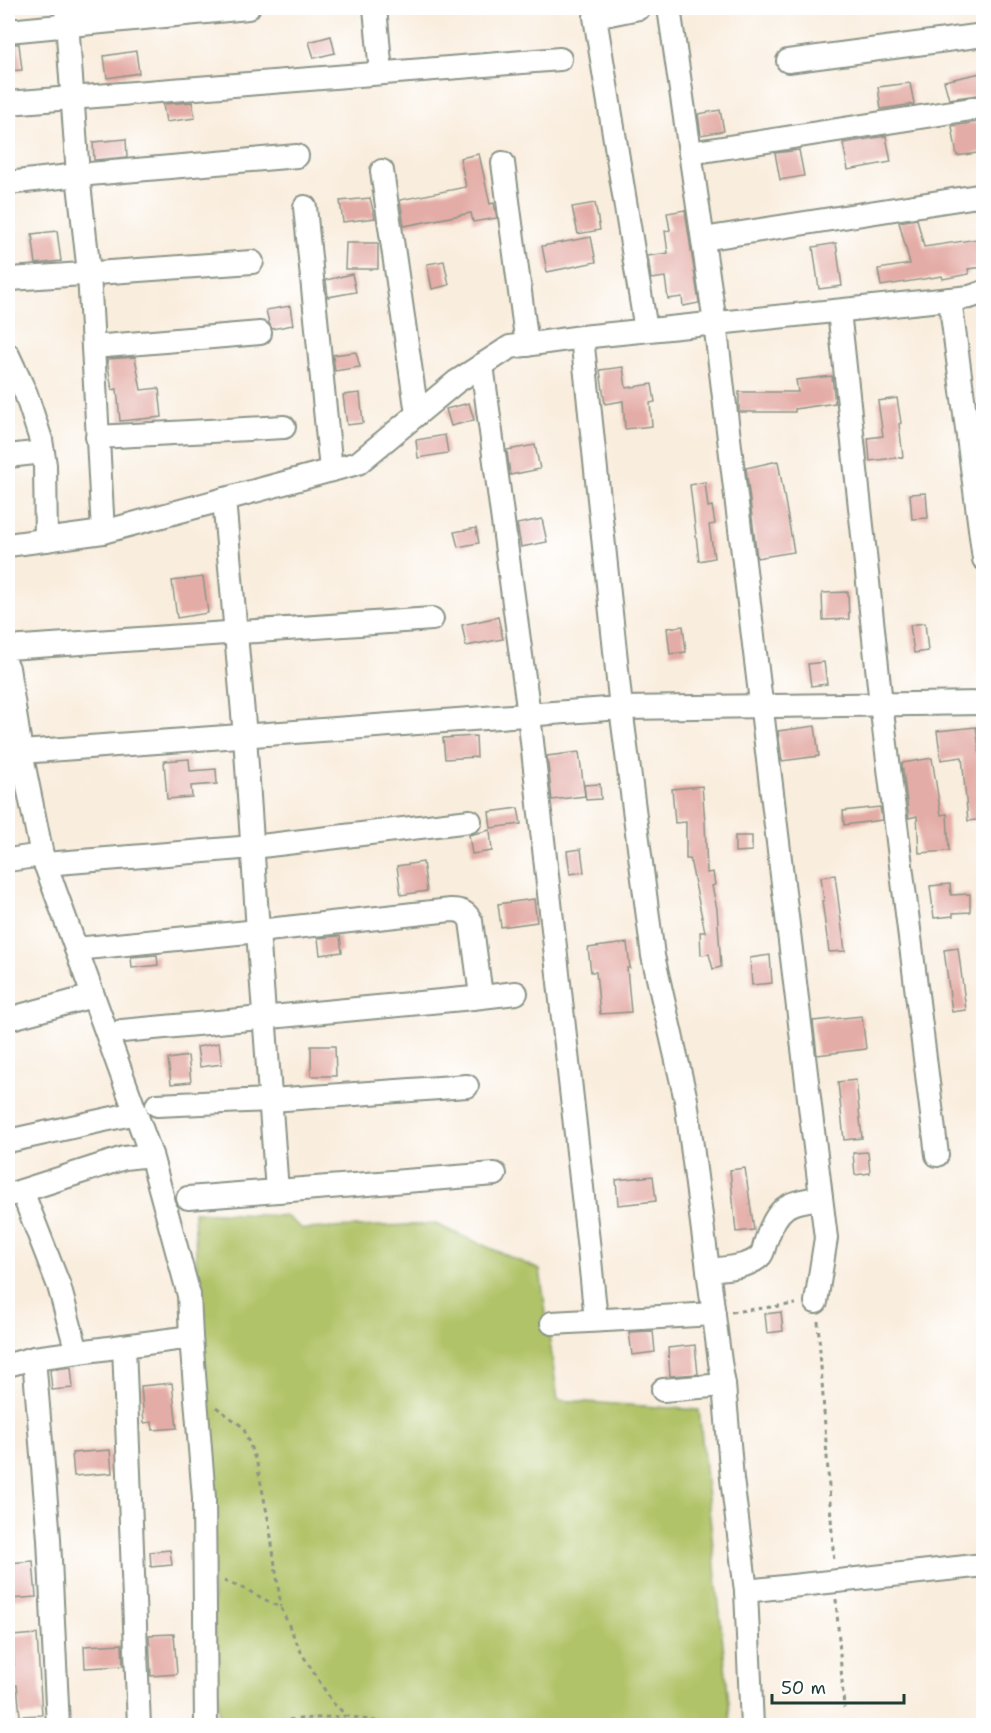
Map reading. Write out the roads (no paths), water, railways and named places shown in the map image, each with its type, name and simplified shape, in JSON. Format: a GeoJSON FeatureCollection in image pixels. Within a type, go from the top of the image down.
{"type":"FeatureCollection","features":[{"type":"Feature","properties":{"kind":"street"},"geometry":{"type":"LineString","coordinates":[[8,32],[67,17],[248,8]]}},
{"type":"Feature","properties":{"kind":"street"},"geometry":{"type":"LineString","coordinates":[[375,8],[381,73]]}},
{"type":"Feature","properties":{"kind":"street"},"geometry":{"type":"LineString","coordinates":[[639,8],[595,17],[646,330]]}},
{"type":"Feature","properties":{"kind":"street"},"geometry":{"type":"LineString","coordinates":[[669,8],[715,323],[826,1238],[816,1302]]}},
{"type":"Feature","properties":{"kind":"street"},"geometry":{"type":"LineString","coordinates":[[67,17],[78,175],[89,273],[103,532]]}},
{"type":"Feature","properties":{"kind":"street"},"geometry":{"type":"LineString","coordinates":[[788,61],[984,35]]}},
{"type":"Feature","properties":{"kind":"street"},"geometry":{"type":"LineString","coordinates":[[8,103],[560,59]]}},
{"type":"Feature","properties":{"kind":"street"},"geometry":{"type":"LineString","coordinates":[[690,153],[984,107]]}},
{"type":"Feature","properties":{"kind":"street"},"geometry":{"type":"LineString","coordinates":[[8,183],[297,156]]}},
{"type":"Feature","properties":{"kind":"street"},"geometry":{"type":"LineString","coordinates":[[503,163],[526,345]]}},
{"type":"Feature","properties":{"kind":"street"},"geometry":{"type":"LineString","coordinates":[[382,171],[417,414]]}},
{"type":"Feature","properties":{"kind":"street"},"geometry":{"type":"LineString","coordinates":[[703,239],[984,195]]}},
{"type":"Feature","properties":{"kind":"street"},"geometry":{"type":"LineString","coordinates":[[305,207],[331,471]]}},
{"type":"Feature","properties":{"kind":"street"},"geometry":{"type":"LineString","coordinates":[[11,279],[252,262]]}},
{"type":"Feature","properties":{"kind":"street"},"geometry":{"type":"LineString","coordinates":[[8,545],[103,532],[358,463],[456,382],[510,347],[646,330],[970,297],[984,292]]}},
{"type":"Feature","properties":{"kind":"street"},"geometry":{"type":"LineString","coordinates":[[950,299],[984,559]]}},
{"type":"Feature","properties":{"kind":"street"},"geometry":{"type":"LineString","coordinates":[[839,311],[881,704],[937,1155]]}},
{"type":"Feature","properties":{"kind":"street"},"geometry":{"type":"LineString","coordinates":[[93,347],[260,333]]}},
{"type":"Feature","properties":{"kind":"street"},"geometry":{"type":"LineString","coordinates":[[582,337],[621,708],[653,956],[686,1100],[724,1385],[732,1479],[746,1592],[752,1725]]}},
{"type":"Feature","properties":{"kind":"street"},"geometry":{"type":"LineString","coordinates":[[8,358],[26,394],[41,440],[46,491],[46,540]]}},
{"type":"Feature","properties":{"kind":"street"},"geometry":{"type":"LineString","coordinates":[[482,365],[529,715],[596,1320]]}},
{"type":"Feature","properties":{"kind":"street"},"geometry":{"type":"LineString","coordinates":[[97,437],[284,427]]}},
{"type":"Feature","properties":{"kind":"street"},"geometry":{"type":"LineString","coordinates":[[8,456],[43,452]]}},
{"type":"Feature","properties":{"kind":"street"},"geometry":{"type":"LineString","coordinates":[[224,499],[245,736],[278,1191]]}},
{"type":"Feature","properties":{"kind":"street"},"geometry":{"type":"LineString","coordinates":[[8,648],[432,619]]}},
{"type":"Feature","properties":{"kind":"street"},"geometry":{"type":"LineString","coordinates":[[8,668],[17,758],[43,859],[151,1155],[189,1295],[204,1498],[206,1725]]}},
{"type":"Feature","properties":{"kind":"street"},"geometry":{"type":"LineString","coordinates":[[17,758],[245,736],[621,708],[984,703]]}},
{"type":"Feature","properties":{"kind":"street"},"geometry":{"type":"LineString","coordinates":[[8,860],[253,847],[470,821]]}},
{"type":"Feature","properties":{"kind":"street"},"geometry":{"type":"LineString","coordinates":[[76,949],[461,910],[471,921],[480,988],[478,994],[473,998]]}},
{"type":"Feature","properties":{"kind":"street"},"geometry":{"type":"LineString","coordinates":[[122,1031],[516,993]]}},
{"type":"Feature","properties":{"kind":"street"},"geometry":{"type":"LineString","coordinates":[[8,1019],[93,996]]}},
{"type":"Feature","properties":{"kind":"street"},"geometry":{"type":"LineString","coordinates":[[157,1105],[271,1100],[466,1086]]}},
{"type":"Feature","properties":{"kind":"street"},"geometry":{"type":"LineString","coordinates":[[8,1141],[136,1113]]}},
{"type":"Feature","properties":{"kind":"street"},"geometry":{"type":"LineString","coordinates":[[77,1352],[59,1286],[15,1193],[124,1158],[151,1155]]}},
{"type":"Feature","properties":{"kind":"street"},"geometry":{"type":"LineString","coordinates":[[188,1198],[495,1174]]}},
{"type":"Feature","properties":{"kind":"street"},"geometry":{"type":"LineString","coordinates":[[708,1270],[749,1263],[762,1255],[776,1214],[787,1206],[803,1200],[821,1198]]}},
{"type":"Feature","properties":{"kind":"street"},"geometry":{"type":"LineString","coordinates":[[552,1323],[714,1314]]}},
{"type":"Feature","properties":{"kind":"street"},"geometry":{"type":"LineString","coordinates":[[8,1365],[34,1358],[191,1337]]}},
{"type":"Feature","properties":{"kind":"street"},"geometry":{"type":"LineString","coordinates":[[124,1346],[139,1725]]}},
{"type":"Feature","properties":{"kind":"street"},"geometry":{"type":"LineString","coordinates":[[34,1358],[49,1539],[58,1725]]}},
{"type":"Feature","properties":{"kind":"street"},"geometry":{"type":"LineString","coordinates":[[663,1390],[724,1385]]}},
{"type":"Feature","properties":{"kind":"street"},"geometry":{"type":"LineString","coordinates":[[746,1592],[984,1565]]}}]}
